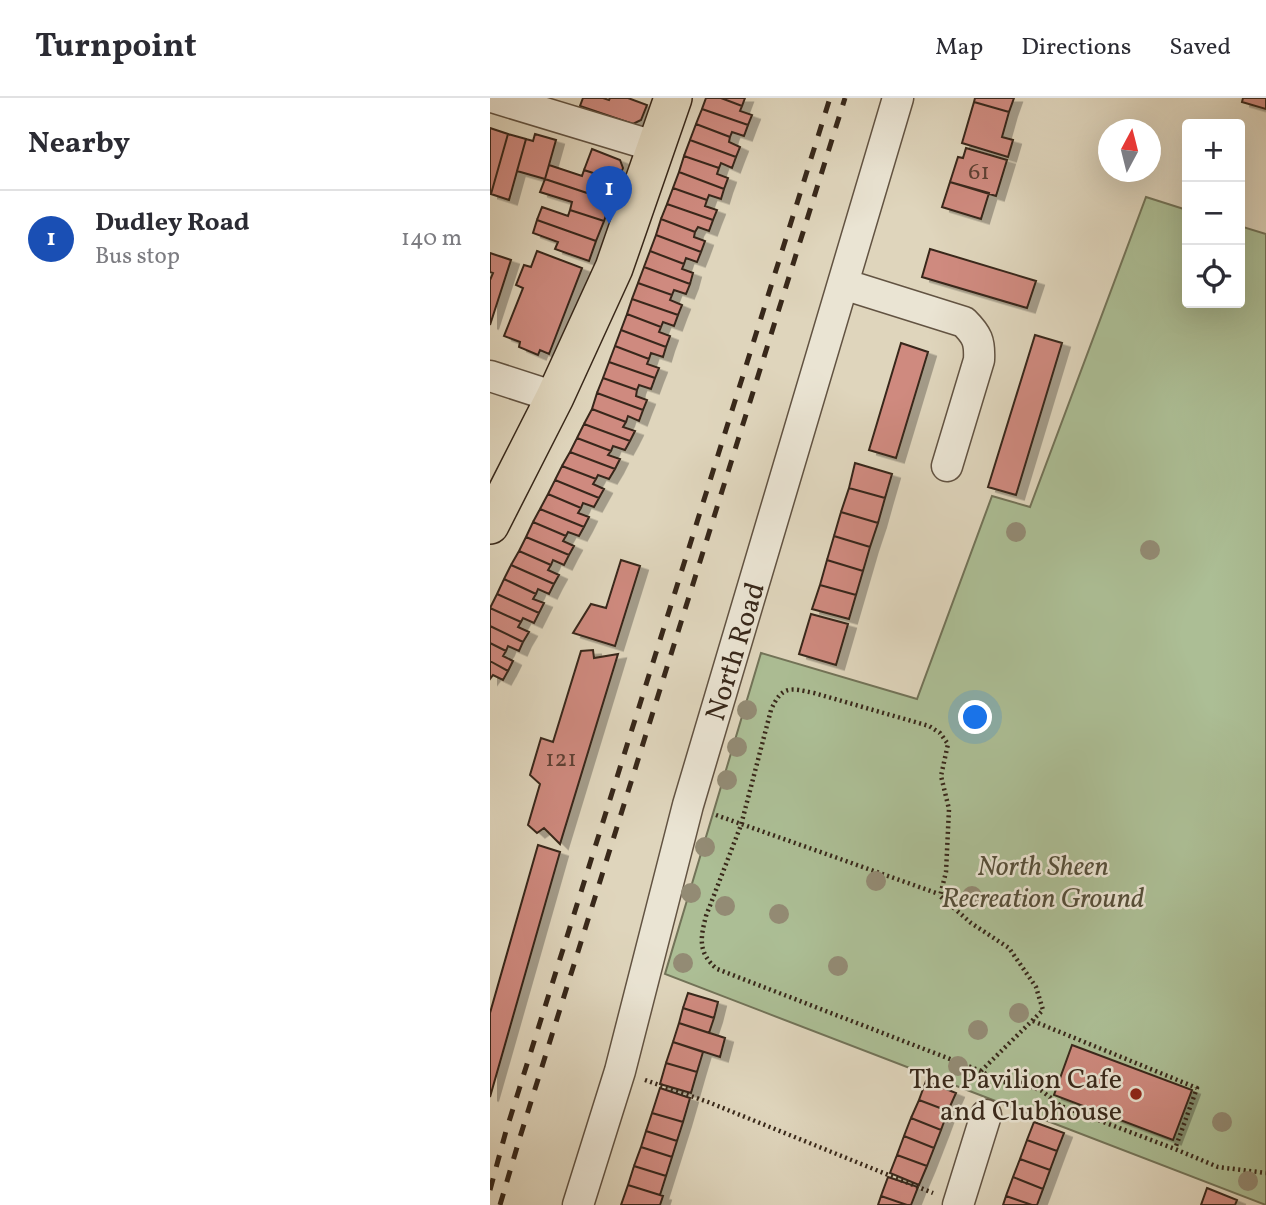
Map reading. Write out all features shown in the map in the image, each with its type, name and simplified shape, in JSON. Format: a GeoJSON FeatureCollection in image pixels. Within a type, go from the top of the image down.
{"type":"FeatureCollection","features":[{"type":"Feature","properties":{"kind":"main road"},"geometry":{"type":"LineString","coordinates":[[490,525],[555,397],[614,268],[673,98]]}},
{"type":"Feature","properties":{"kind":"street"},"geometry":{"type":"LineString","coordinates":[[495,98],[657,147]]}},
{"type":"Feature","properties":{"kind":"street","name":"North Road"},"geometry":{"type":"LineString","coordinates":[[578,1205],[620,1071],[688,805],[898,98]]}},
{"type":"Feature","properties":{"kind":"street"},"geometry":{"type":"LineString","coordinates":[[843,284],[964,322],[974,333],[980,346],[979,360],[947,466]]}},
{"type":"Feature","properties":{"kind":"street"},"geometry":{"type":"LineString","coordinates":[[490,376],[555,397]]}},
{"type":"Feature","properties":{"kind":"street"},"geometry":{"type":"LineString","coordinates":[[959,1204],[986,1115]]}},
{"type":"Feature","properties":{"kind":"path"},"geometry":{"type":"LineString","coordinates":[[939,894],[946,872],[949,810],[941,776],[948,744],[940,733],[929,726],[814,693],[785,691],[776,698],[741,825],[702,930],[705,959],[717,969],[981,1071],[999,1082],[1021,1083],[1042,1091],[1061,1106],[1218,1167],[1266,1173]]}},
{"type":"Feature","properties":{"kind":"path"},"geometry":{"type":"LineString","coordinates":[[688,805],[939,894],[971,923],[1009,948],[1036,988],[1043,1010],[981,1071]]}},
{"type":"Feature","properties":{"kind":"path"},"geometry":{"type":"LineString","coordinates":[[1033,1021],[1197,1088],[1175,1149]]}},
{"type":"Feature","properties":{"kind":"path"},"geometry":{"type":"LineString","coordinates":[[620,1071],[708,1102],[959,1204]]}},
{"type":"Feature","properties":{"kind":"green space","name":"North Sheen Recreation Ground"},"geometry":{"type":"Polygon","coordinates":[[[1146,197],[1182,208],[1182,308],[1245,308],[1245,228],[1266,234],[1266,1205],[665,974],[761,653],[917,699],[992,496],[1030,507],[1146,197]]]}},
{"type":"Feature","properties":{"kind":"building"},"geometry":{"type":"Polygon","coordinates":[[[583,98],[628,98],[647,105],[641,120],[633,124],[580,106],[583,98]]]}},
{"type":"Feature","properties":{"kind":"building"},"geometry":{"type":"Polygon","coordinates":[[[706,98],[721,98],[742,106],[740,111],[752,115],[748,125],[702,109],[706,98]]]}},
{"type":"Feature","properties":{"kind":"building"},"geometry":{"type":"Polygon","coordinates":[[[721,98],[745,98],[742,106],[721,98]]]}},
{"type":"Feature","properties":{"kind":"building"},"geometry":{"type":"Polygon","coordinates":[[[975,98],[1014,98],[1009,112],[974,102],[975,98]]]}},
{"type":"Feature","properties":{"kind":"building"},"geometry":{"type":"Polygon","coordinates":[[[1243,98],[1266,98],[1266,109],[1242,102],[1243,98]]]}},
{"type":"Feature","properties":{"kind":"building"},"geometry":{"type":"Polygon","coordinates":[[[974,102],[1009,112],[1002,137],[1013,140],[1008,157],[962,143],[974,102]]]}},
{"type":"Feature","properties":{"kind":"building"},"geometry":{"type":"Polygon","coordinates":[[[702,109],[748,125],[744,136],[732,132],[730,137],[696,124],[702,109]]]}},
{"type":"Feature","properties":{"kind":"building"},"geometry":{"type":"Polygon","coordinates":[[[696,124],[730,137],[729,142],[740,147],[736,157],[690,140],[696,124]]]}},
{"type":"Feature","properties":{"kind":"building"},"geometry":{"type":"Polygon","coordinates":[[[490,128],[508,134],[491,194],[490,194],[490,128]]]}},
{"type":"Feature","properties":{"kind":"building"},"geometry":{"type":"Polygon","coordinates":[[[508,134],[526,139],[509,200],[491,194],[508,134]]]}},
{"type":"Feature","properties":{"kind":"building"},"geometry":{"type":"Polygon","coordinates":[[[535,134],[556,140],[545,179],[517,171],[526,139],[533,141],[535,134]]]}},
{"type":"Feature","properties":{"kind":"building"},"geometry":{"type":"Polygon","coordinates":[[[690,140],[736,157],[732,168],[721,163],[719,168],[684,156],[690,140]]]}},
{"type":"Feature","properties":{"kind":"building"},"geometry":{"type":"Polygon","coordinates":[[[966,148],[1007,160],[996,196],[950,182],[958,157],[963,158],[966,148]]]}},
{"type":"Feature","properties":{"kind":"building"},"geometry":{"type":"Polygon","coordinates":[[[592,149],[620,160],[623,168],[618,181],[584,170],[592,149]]]}},
{"type":"Feature","properties":{"kind":"building"},"geometry":{"type":"Polygon","coordinates":[[[684,156],[719,168],[717,174],[728,178],[724,189],[679,172],[684,156]]]}},
{"type":"Feature","properties":{"kind":"building"},"geometry":{"type":"Polygon","coordinates":[[[549,165],[582,176],[584,170],[618,181],[611,201],[545,179],[549,165]]]}},
{"type":"Feature","properties":{"kind":"building"},"geometry":{"type":"Polygon","coordinates":[[[679,172],[724,189],[721,199],[709,195],[707,200],[673,188],[679,172]]]}},
{"type":"Feature","properties":{"kind":"building"},"geometry":{"type":"Polygon","coordinates":[[[545,179],[611,201],[604,221],[570,210],[572,202],[540,192],[545,179]]]}},
{"type":"Feature","properties":{"kind":"building"},"geometry":{"type":"Polygon","coordinates":[[[950,182],[989,193],[981,219],[942,207],[950,182]]]}},
{"type":"Feature","properties":{"kind":"building"},"geometry":{"type":"Polygon","coordinates":[[[673,188],[707,200],[705,206],[717,210],[713,220],[667,204],[673,188]]]}},
{"type":"Feature","properties":{"kind":"building"},"geometry":{"type":"Polygon","coordinates":[[[667,204],[713,220],[709,231],[698,227],[695,232],[661,219],[667,204]]]}},
{"type":"Feature","properties":{"kind":"building"},"geometry":{"type":"Polygon","coordinates":[[[542,207],[568,216],[570,210],[604,221],[596,241],[537,220],[542,207]]]}},
{"type":"Feature","properties":{"kind":"building"},"geometry":{"type":"Polygon","coordinates":[[[661,219],[695,232],[694,237],[705,241],[701,252],[656,235],[661,219]]]}},
{"type":"Feature","properties":{"kind":"building"},"geometry":{"type":"Polygon","coordinates":[[[537,220],[596,241],[589,261],[555,249],[558,242],[533,233],[537,220]]]}},
{"type":"Feature","properties":{"kind":"building"},"geometry":{"type":"Polygon","coordinates":[[[656,235],[701,252],[697,262],[686,258],[684,264],[650,251],[656,235]]]}},
{"type":"Feature","properties":{"kind":"building"},"geometry":{"type":"Polygon","coordinates":[[[930,249],[1036,281],[1027,308],[922,277],[930,249]]]}},
{"type":"Feature","properties":{"kind":"building"},"geometry":{"type":"Polygon","coordinates":[[[537,251],[582,268],[549,354],[540,350],[538,355],[519,347],[520,342],[504,336],[523,288],[516,285],[524,265],[531,267],[537,251]]]}},
{"type":"Feature","properties":{"kind":"building"},"geometry":{"type":"Polygon","coordinates":[[[650,251],[684,264],[682,269],[693,273],[690,284],[644,267],[650,251]]]}},
{"type":"Feature","properties":{"kind":"building"},"geometry":{"type":"Polygon","coordinates":[[[490,253],[511,260],[490,325],[490,280],[493,273],[490,272],[490,253]]]}},
{"type":"Feature","properties":{"kind":"building"},"geometry":{"type":"Polygon","coordinates":[[[644,267],[690,284],[686,294],[674,290],[672,295],[638,283],[644,267]]]}},
{"type":"Feature","properties":{"kind":"building"},"geometry":{"type":"Polygon","coordinates":[[[638,283],[672,295],[670,300],[682,305],[678,315],[632,299],[638,283]]]}},
{"type":"Feature","properties":{"kind":"building"},"geometry":{"type":"Polygon","coordinates":[[[632,299],[678,315],[674,326],[663,322],[661,327],[627,314],[632,299]]]}},
{"type":"Feature","properties":{"kind":"building"},"geometry":{"type":"Polygon","coordinates":[[[627,314],[661,327],[659,332],[670,336],[666,347],[621,330],[627,314]]]}},
{"type":"Feature","properties":{"kind":"building"},"geometry":{"type":"Polygon","coordinates":[[[621,330],[666,347],[663,357],[651,353],[649,359],[615,346],[621,330]]]}},
{"type":"Feature","properties":{"kind":"building"},"geometry":{"type":"Polygon","coordinates":[[[1035,335],[1062,343],[1016,495],[988,487],[1035,335]]]}},
{"type":"Feature","properties":{"kind":"building"},"geometry":{"type":"Polygon","coordinates":[[[901,343],[928,352],[896,458],[869,450],[901,343]]]}},
{"type":"Feature","properties":{"kind":"building"},"geometry":{"type":"Polygon","coordinates":[[[615,346],[649,359],[647,364],[659,368],[655,378],[609,362],[615,346]]]}},
{"type":"Feature","properties":{"kind":"building"},"geometry":{"type":"Polygon","coordinates":[[[609,362],[655,378],[651,389],[639,385],[637,390],[603,378],[609,362]]]}},
{"type":"Feature","properties":{"kind":"building"},"geometry":{"type":"Polygon","coordinates":[[[603,378],[637,390],[636,396],[647,400],[643,410],[597,393],[603,378]]]}},
{"type":"Feature","properties":{"kind":"building"},"geometry":{"type":"Polygon","coordinates":[[[597,393],[643,410],[639,421],[628,416],[626,422],[592,409],[597,393]]]}},
{"type":"Feature","properties":{"kind":"building"},"geometry":{"type":"Polygon","coordinates":[[[592,409],[626,422],[623,427],[635,431],[630,441],[584,424],[592,409]]]}},
{"type":"Feature","properties":{"kind":"building"},"geometry":{"type":"Polygon","coordinates":[[[584,424],[630,441],[625,450],[613,446],[611,451],[577,438],[584,424]]]}},
{"type":"Feature","properties":{"kind":"building"},"geometry":{"type":"Polygon","coordinates":[[[577,438],[611,451],[608,455],[620,459],[615,469],[570,452],[577,438]]]}},
{"type":"Feature","properties":{"kind":"building"},"geometry":{"type":"Polygon","coordinates":[[[570,452],[615,469],[609,479],[598,475],[596,479],[562,466],[570,452]]]}},
{"type":"Feature","properties":{"kind":"building"},"geometry":{"type":"Polygon","coordinates":[[[855,463],[892,474],[885,498],[849,488],[855,463]]]}},
{"type":"Feature","properties":{"kind":"building"},"geometry":{"type":"Polygon","coordinates":[[[562,466],[596,479],[593,484],[604,489],[599,498],[555,480],[562,466]]]}},
{"type":"Feature","properties":{"kind":"building"},"geometry":{"type":"Polygon","coordinates":[[[555,480],[599,498],[594,507],[583,503],[581,508],[548,494],[555,480]]]}},
{"type":"Feature","properties":{"kind":"building"},"geometry":{"type":"Polygon","coordinates":[[[849,488],[885,498],[878,523],[841,512],[849,488]]]}},
{"type":"Feature","properties":{"kind":"building"},"geometry":{"type":"Polygon","coordinates":[[[548,494],[581,508],[578,513],[589,517],[584,527],[540,509],[548,494]]]}},
{"type":"Feature","properties":{"kind":"building"},"geometry":{"type":"Polygon","coordinates":[[[540,509],[584,527],[579,536],[568,532],[566,536],[533,522],[540,509]]]}},
{"type":"Feature","properties":{"kind":"building"},"geometry":{"type":"Polygon","coordinates":[[[841,512],[878,523],[870,547],[834,536],[841,512]]]}},
{"type":"Feature","properties":{"kind":"building"},"geometry":{"type":"Polygon","coordinates":[[[533,522],[566,536],[563,541],[574,546],[569,555],[526,537],[533,522]]]}},
{"type":"Feature","properties":{"kind":"building"},"geometry":{"type":"Polygon","coordinates":[[[834,536],[870,547],[863,571],[827,560],[834,536]]]}},
{"type":"Feature","properties":{"kind":"building"},"geometry":{"type":"Polygon","coordinates":[[[526,537],[569,555],[564,565],[553,560],[551,565],[519,551],[526,537]]]}},
{"type":"Feature","properties":{"kind":"building"},"geometry":{"type":"Polygon","coordinates":[[[519,551],[551,565],[548,570],[559,575],[554,584],[511,565],[519,551]]]}},
{"type":"Feature","properties":{"kind":"building"},"geometry":{"type":"Polygon","coordinates":[[[621,560],[640,566],[615,646],[573,633],[591,604],[606,608],[621,560]]]}},
{"type":"Feature","properties":{"kind":"building"},"geometry":{"type":"Polygon","coordinates":[[[827,560],[863,571],[856,595],[820,585],[827,560]]]}},
{"type":"Feature","properties":{"kind":"building"},"geometry":{"type":"Polygon","coordinates":[[[511,565],[554,584],[549,594],[538,589],[536,594],[504,579],[511,565]]]}},
{"type":"Feature","properties":{"kind":"building"},"geometry":{"type":"Polygon","coordinates":[[[504,579],[536,594],[533,599],[544,603],[539,613],[497,594],[504,579]]]}},
{"type":"Feature","properties":{"kind":"building"},"geometry":{"type":"Polygon","coordinates":[[[820,585],[856,595],[849,619],[812,609],[820,585]]]}},
{"type":"Feature","properties":{"kind":"building"},"geometry":{"type":"Polygon","coordinates":[[[497,594],[539,613],[534,623],[523,618],[521,622],[490,608],[497,594]]]}},
{"type":"Feature","properties":{"kind":"building"},"geometry":{"type":"Polygon","coordinates":[[[490,608],[521,622],[518,627],[529,632],[523,642],[490,626],[490,608]]]}},
{"type":"Feature","properties":{"kind":"building"},"geometry":{"type":"Polygon","coordinates":[[[811,614],[848,624],[836,665],[799,654],[811,614]]]}},
{"type":"Feature","properties":{"kind":"building"},"geometry":{"type":"Polygon","coordinates":[[[490,626],[523,642],[519,651],[508,646],[506,651],[490,643],[490,626]]]}},
{"type":"Feature","properties":{"kind":"building"},"geometry":{"type":"Polygon","coordinates":[[[490,643],[506,651],[503,656],[513,661],[508,671],[490,661],[490,643]]]}},
{"type":"Feature","properties":{"kind":"building"},"geometry":{"type":"Polygon","coordinates":[[[593,650],[594,658],[618,654],[560,844],[544,828],[537,833],[528,825],[540,784],[530,775],[541,738],[553,742],[581,651],[593,650]]]}},
{"type":"Feature","properties":{"kind":"building"},"geometry":{"type":"Polygon","coordinates":[[[490,661],[508,671],[503,680],[493,675],[490,679],[490,661]]]}},
{"type":"Feature","properties":{"kind":"building"},"geometry":{"type":"Polygon","coordinates":[[[538,845],[560,852],[490,1097],[490,1013],[538,845]]]}},
{"type":"Feature","properties":{"kind":"building"},"geometry":{"type":"Polygon","coordinates":[[[688,993],[718,1002],[714,1018],[683,1008],[688,993]]]}},
{"type":"Feature","properties":{"kind":"building"},"geometry":{"type":"Polygon","coordinates":[[[683,1008],[714,1018],[709,1033],[679,1023],[683,1008]]]}},
{"type":"Feature","properties":{"kind":"building"},"geometry":{"type":"Polygon","coordinates":[[[679,1023],[725,1038],[720,1057],[673,1042],[679,1023]]]}},
{"type":"Feature","properties":{"kind":"building"},"geometry":{"type":"Polygon","coordinates":[[[673,1042],[703,1052],[697,1072],[666,1063],[673,1042]]]}},
{"type":"Feature","properties":{"kind":"building"},"geometry":{"type":"Polygon","coordinates":[[[1072,1045],[1192,1090],[1173,1140],[1054,1095],[1072,1045]]]}},
{"type":"Feature","properties":{"kind":"building"},"geometry":{"type":"Polygon","coordinates":[[[666,1063],[697,1072],[691,1093],[660,1084],[666,1063]]]}},
{"type":"Feature","properties":{"kind":"building"},"geometry":{"type":"Polygon","coordinates":[[[926,1081],[956,1093],[948,1111],[919,1100],[926,1081]]]}},
{"type":"Feature","properties":{"kind":"building"},"geometry":{"type":"Polygon","coordinates":[[[660,1088],[690,1098],[683,1122],[652,1113],[660,1088]]]}},
{"type":"Feature","properties":{"kind":"building"},"geometry":{"type":"Polygon","coordinates":[[[919,1100],[948,1111],[941,1130],[911,1118],[919,1100]]]}},
{"type":"Feature","properties":{"kind":"building"},"geometry":{"type":"Polygon","coordinates":[[[652,1113],[683,1122],[677,1141],[646,1131],[652,1113]]]}},
{"type":"Feature","properties":{"kind":"building"},"geometry":{"type":"Polygon","coordinates":[[[911,1118],[941,1130],[934,1148],[904,1136],[911,1118]]]}},
{"type":"Feature","properties":{"kind":"building"},"geometry":{"type":"Polygon","coordinates":[[[1034,1122],[1064,1133],[1057,1151],[1027,1140],[1034,1122]]]}},
{"type":"Feature","properties":{"kind":"building"},"geometry":{"type":"Polygon","coordinates":[[[646,1131],[677,1141],[672,1157],[641,1147],[646,1131]]]}},
{"type":"Feature","properties":{"kind":"building"},"geometry":{"type":"Polygon","coordinates":[[[904,1136],[934,1148],[927,1166],[897,1155],[904,1136]]]}},
{"type":"Feature","properties":{"kind":"building"},"geometry":{"type":"Polygon","coordinates":[[[1027,1140],[1057,1151],[1050,1170],[1020,1159],[1027,1140]]]}},
{"type":"Feature","properties":{"kind":"building"},"geometry":{"type":"Polygon","coordinates":[[[641,1147],[672,1157],[666,1176],[634,1166],[641,1147]]]}},
{"type":"Feature","properties":{"kind":"building"},"geometry":{"type":"Polygon","coordinates":[[[897,1155],[927,1166],[919,1185],[890,1173],[897,1155]]]}},
{"type":"Feature","properties":{"kind":"building"},"geometry":{"type":"Polygon","coordinates":[[[1020,1159],[1050,1170],[1043,1189],[1013,1177],[1020,1159]]]}},
{"type":"Feature","properties":{"kind":"building"},"geometry":{"type":"Polygon","coordinates":[[[634,1166],[666,1176],[660,1195],[628,1185],[634,1166]]]}},
{"type":"Feature","properties":{"kind":"building"},"geometry":{"type":"Polygon","coordinates":[[[888,1177],[918,1187],[911,1205],[881,1196],[888,1177]]]}},
{"type":"Feature","properties":{"kind":"building"},"geometry":{"type":"Polygon","coordinates":[[[1013,1177],[1043,1189],[1037,1205],[1006,1196],[1013,1177]]]}},
{"type":"Feature","properties":{"kind":"building"},"geometry":{"type":"Polygon","coordinates":[[[628,1185],[663,1196],[660,1205],[621,1205],[628,1185]]]}},
{"type":"Feature","properties":{"kind":"building"},"geometry":{"type":"Polygon","coordinates":[[[1207,1188],[1237,1200],[1235,1205],[1201,1205],[1207,1188]]]}},
{"type":"Feature","properties":{"kind":"building"},"geometry":{"type":"Polygon","coordinates":[[[881,1196],[907,1205],[878,1205],[881,1196]]]}},
{"type":"Feature","properties":{"kind":"building"},"geometry":{"type":"Polygon","coordinates":[[[1006,1196],[1032,1205],[1003,1205],[1006,1196]]]}},
{"type":"Feature","properties":{"kind":"railway"},"geometry":{"type":"LineString","coordinates":[[490,1190],[506,1131],[830,98]]}},
{"type":"Feature","properties":{"kind":"railway"},"geometry":{"type":"LineString","coordinates":[[500,1205],[845,98]]}},
{"type":"Feature","properties":{"kind":"place","name":"Dudley Road"},"geometry":{"type":"Point","coordinates":[609,224]}},
{"type":"Feature","properties":{"kind":"place","name":"The Pavilion Cafe and Clubhouse"},"geometry":{"type":"Point","coordinates":[1136,1094]}}]}
